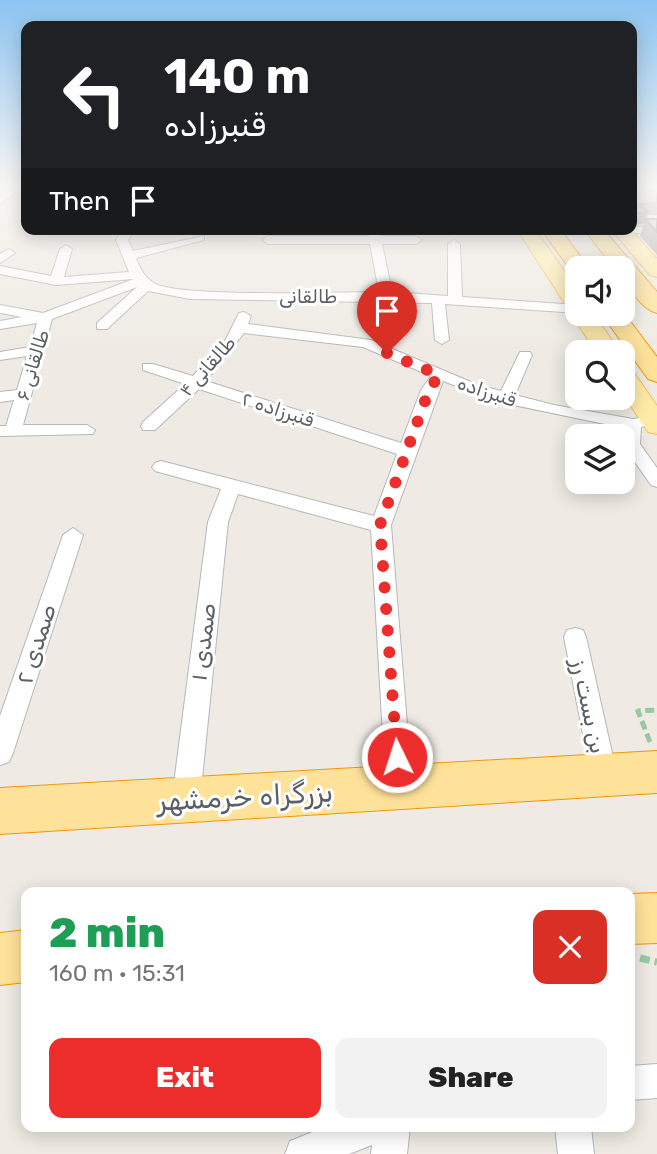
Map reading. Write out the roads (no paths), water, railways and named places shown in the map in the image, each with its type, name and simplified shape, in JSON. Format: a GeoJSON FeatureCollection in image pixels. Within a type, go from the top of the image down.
{"type":"FeatureCollection","features":[{"type":"Feature","properties":{"kind":"highway"},"geometry":{"type":"LineString","coordinates":[[558,240],[570,256]]}},
{"type":"Feature","properties":{"kind":"highway"},"geometry":{"type":"LineString","coordinates":[[602,240],[657,306]]}},
{"type":"Feature","properties":{"kind":"highway"},"geometry":{"type":"LineString","coordinates":[[622,326],[657,374]]}},
{"type":"Feature","properties":{"kind":"highway","name":"بزرگراه خرمشهر"},"geometry":{"type":"LineString","coordinates":[[0,811],[604,775],[654,765]]}},
{"type":"Feature","properties":{"kind":"highway"},"geometry":{"type":"LineString","coordinates":[[0,952],[21,954]]}},
{"type":"Feature","properties":{"kind":"highway"},"geometry":{"type":"LineString","coordinates":[[0,959],[21,955]]}},
{"type":"Feature","properties":{"kind":"main road"},"geometry":{"type":"LineString","coordinates":[[533,240],[565,288]]}},
{"type":"Feature","properties":{"kind":"main road"},"geometry":{"type":"LineString","coordinates":[[629,240],[657,271]]}},
{"type":"Feature","properties":{"kind":"main road"},"geometry":{"type":"LineString","coordinates":[[635,398],[648,423]]}},
{"type":"Feature","properties":{"kind":"street"},"geometry":{"type":"LineString","coordinates":[[102,326],[142,280],[122,240]]}},
{"type":"Feature","properties":{"kind":"street"},"geometry":{"type":"LineString","coordinates":[[129,256],[194,240]]}},
{"type":"Feature","properties":{"kind":"street"},"geometry":{"type":"LineString","coordinates":[[375,240],[386,296]]}},
{"type":"Feature","properties":{"kind":"street"},"geometry":{"type":"LineString","coordinates":[[454,244],[455,300]]}},
{"type":"Feature","properties":{"kind":"street"},"geometry":{"type":"LineString","coordinates":[[56,281],[66,249]]}},
{"type":"Feature","properties":{"kind":"street","name":"طالقانی"},"geometry":{"type":"LineString","coordinates":[[0,270],[56,281],[142,280],[190,295],[386,296],[565,307]]}},
{"type":"Feature","properties":{"kind":"street","name":"طالقانی ۶"},"geometry":{"type":"LineString","coordinates":[[6,431],[23,394],[47,317],[142,280]]}},
{"type":"Feature","properties":{"kind":"street","name":"طالقانی ۴"},"geometry":{"type":"LineString","coordinates":[[149,426],[196,382],[242,328],[248,296]]}},
{"type":"Feature","properties":{"kind":"street"},"geometry":{"type":"LineString","coordinates":[[438,299],[442,340]]}},
{"type":"Feature","properties":{"kind":"street"},"geometry":{"type":"LineString","coordinates":[[0,309],[47,317]]}},
{"type":"Feature","properties":{"kind":"street"},"geometry":{"type":"LineString","coordinates":[[0,326],[47,317]]}},
{"type":"Feature","properties":{"kind":"street","name":"قنبرزاده"},"geometry":{"type":"LineString","coordinates":[[242,328],[366,343],[439,375],[505,399],[593,419],[648,423]]}},
{"type":"Feature","properties":{"kind":"street"},"geometry":{"type":"LineString","coordinates":[[0,356],[36,350]]}},
{"type":"Feature","properties":{"kind":"street"},"geometry":{"type":"LineString","coordinates":[[505,399],[524,355]]}},
{"type":"Feature","properties":{"kind":"street","name":"قنبرزاده ۲"},"geometry":{"type":"LineString","coordinates":[[148,367],[407,451]]}},
{"type":"Feature","properties":{"kind":"street"},"geometry":{"type":"LineString","coordinates":[[399,787],[380,525],[429,390],[439,375]]}},
{"type":"Feature","properties":{"kind":"street"},"geometry":{"type":"LineString","coordinates":[[0,397],[23,394]]}},
{"type":"Feature","properties":{"kind":"street"},"geometry":{"type":"LineString","coordinates":[[648,423],[631,444],[657,481]]}},
{"type":"Feature","properties":{"kind":"street"},"geometry":{"type":"LineString","coordinates":[[6,431],[87,430]]}},
{"type":"Feature","properties":{"kind":"street"},"geometry":{"type":"LineString","coordinates":[[161,467],[380,525]]}},
{"type":"Feature","properties":{"kind":"street","name":"صمدی ۱"},"geometry":{"type":"LineString","coordinates":[[186,799],[218,522],[232,486]]}},
{"type":"Feature","properties":{"kind":"street","name":"صمدی ۲"},"geometry":{"type":"LineString","coordinates":[[0,753],[73,535]]}},
{"type":"Feature","properties":{"kind":"street","name":"بن بست رز"},"geometry":{"type":"LineString","coordinates":[[575,638],[604,775]]}},
{"type":"Feature","properties":{"kind":"street"},"geometry":{"type":"LineString","coordinates":[[635,1083],[657,1081]]}},
{"type":"Feature","properties":{"kind":"street"},"geometry":{"type":"LineString","coordinates":[[303,1154],[359,1132]]}},
{"type":"Feature","properties":{"kind":"street"},"geometry":{"type":"LineString","coordinates":[[389,1154],[391,1132]]}},
{"type":"Feature","properties":{"kind":"street"},"geometry":{"type":"LineString","coordinates":[[574,1132],[576,1154]]}}]}
